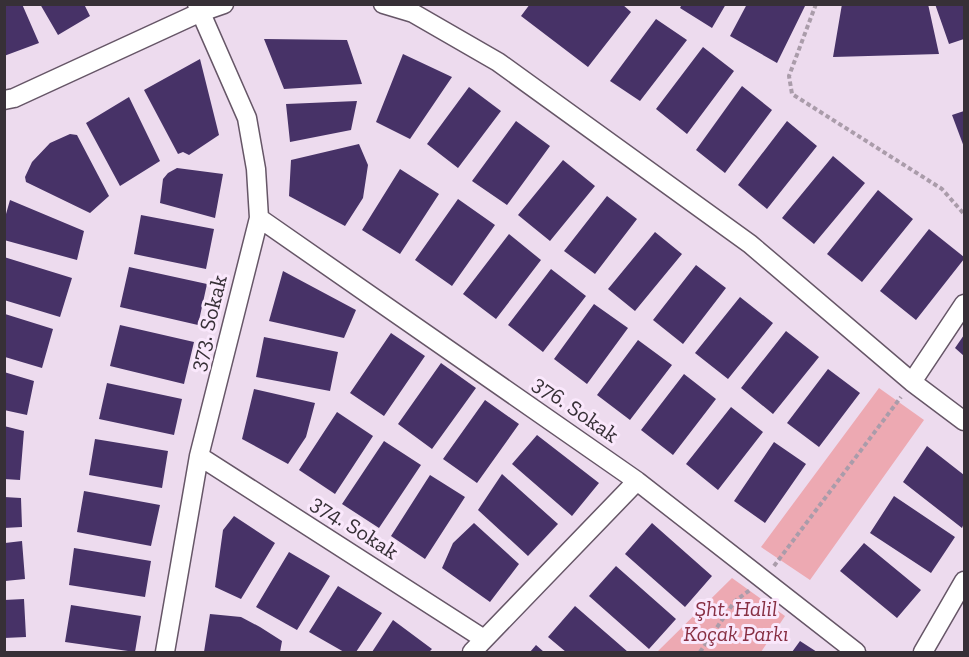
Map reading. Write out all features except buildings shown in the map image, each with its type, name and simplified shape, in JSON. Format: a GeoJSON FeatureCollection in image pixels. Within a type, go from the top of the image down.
{"type":"FeatureCollection","features":[{"type":"Feature","properties":{"kind":"street"},"geometry":{"type":"LineString","coordinates":[[4,100],[14,98],[199,8],[224,4]]}},
{"type":"Feature","properties":{"kind":"street"},"geometry":{"type":"LineString","coordinates":[[383,4],[413,13],[498,62],[750,244],[912,382],[964,421]]}},
{"type":"Feature","properties":{"kind":"street","name":"373. Sokak"},"geometry":{"type":"LineString","coordinates":[[165,652],[199,456],[258,218],[256,169],[247,118],[199,8]]}},
{"type":"Feature","properties":{"kind":"street","name":"376. Sokak"},"geometry":{"type":"LineString","coordinates":[[258,218],[637,481],[856,652]]}},
{"type":"Feature","properties":{"kind":"street"},"geometry":{"type":"LineString","coordinates":[[912,382],[964,304]]}},
{"type":"Feature","properties":{"kind":"street","name":"374. Sokak"},"geometry":{"type":"LineString","coordinates":[[199,456],[484,639]]}},
{"type":"Feature","properties":{"kind":"street"},"geometry":{"type":"LineString","coordinates":[[472,652],[637,481]]}},
{"type":"Feature","properties":{"kind":"street"},"geometry":{"type":"LineString","coordinates":[[923,652],[964,580]]}},
{"type":"Feature","properties":{"kind":"path"},"geometry":{"type":"LineString","coordinates":[[816,4],[789,76],[792,94],[942,189],[964,214]]}},
{"type":"Feature","properties":{"kind":"path"},"geometry":{"type":"LineString","coordinates":[[700,652],[735,601],[763,581],[912,382]]}},
{"type":"Feature","properties":{"kind":"green space"},"geometry":{"type":"Polygon","coordinates":[[[879,388],[924,420],[810,580],[761,547],[879,388]]]}},
{"type":"Feature","properties":{"kind":"green space","name":"Şht. Halil Koçak Parkı"},"geometry":{"type":"Polygon","coordinates":[[[732,578],[785,616],[761,652],[657,652],[732,578]]]}}]}
